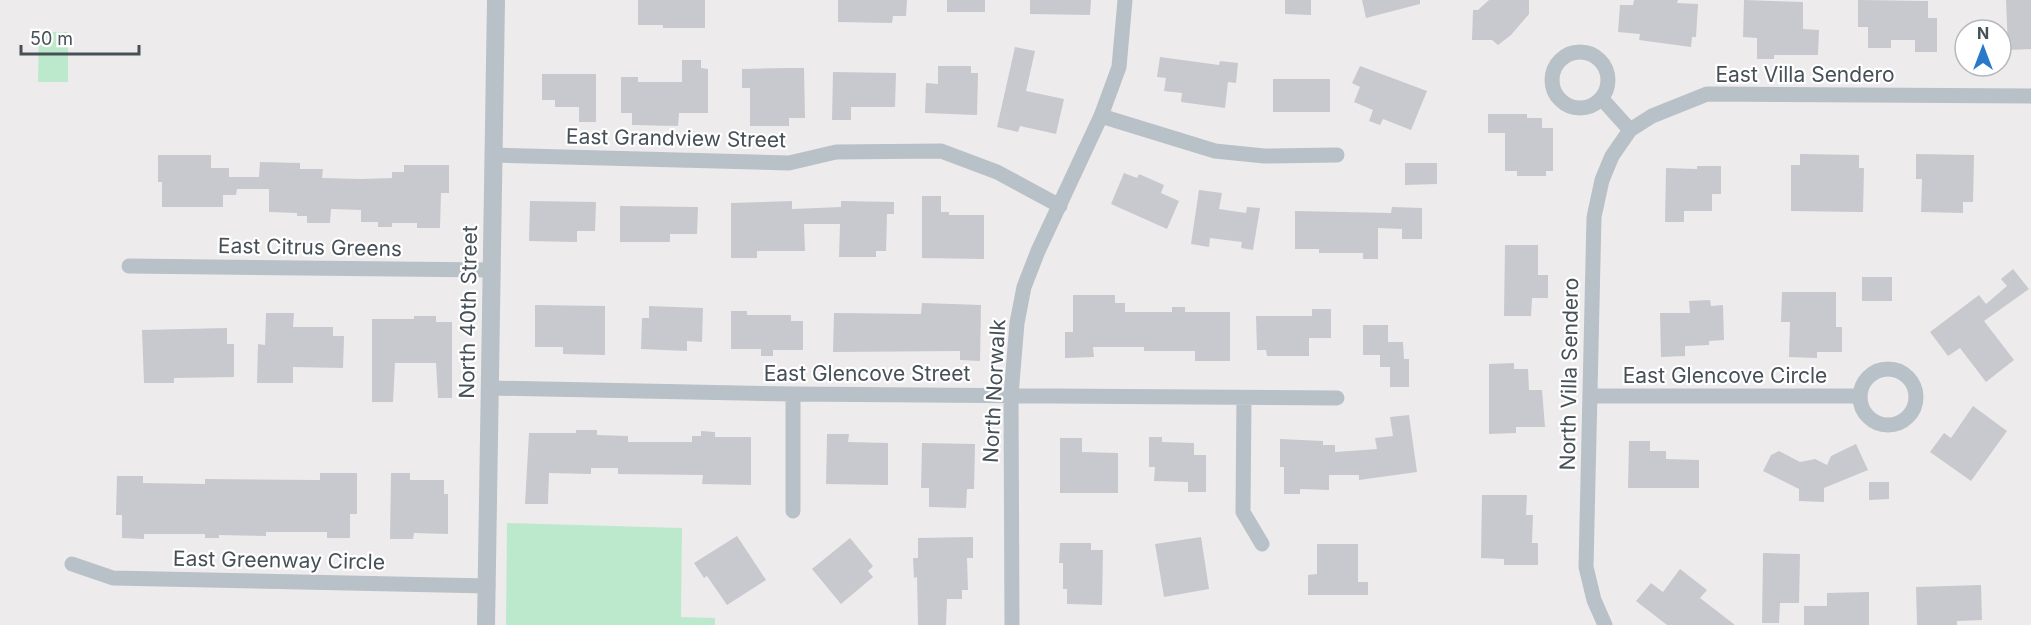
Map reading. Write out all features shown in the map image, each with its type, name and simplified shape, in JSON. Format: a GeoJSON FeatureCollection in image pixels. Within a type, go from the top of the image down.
{"type":"FeatureCollection","features":[{"type":"Feature","properties":{"kind":"street","name":"North 40th Street"},"geometry":{"type":"LineString","coordinates":[[486,625],[496,0]]}},
{"type":"Feature","properties":{"kind":"street","name":"North Norwalk"},"geometry":{"type":"LineString","coordinates":[[1012,625],[1011,395],[1017,323],[1024,287],[1101,116],[1119,67],[1125,0]]}},
{"type":"Feature","properties":{"kind":"street","name":"East Villa Sendero"},"geometry":{"type":"LineString","coordinates":[[1630,130],[1652,116],[1707,94],[2031,96]]}},
{"type":"Feature","properties":{"kind":"street"},"geometry":{"type":"LineString","coordinates":[[1602,99],[1630,130]]}},
{"type":"Feature","properties":{"kind":"street"},"geometry":{"type":"LineString","coordinates":[[1101,116],[1215,151],[1264,156],[1337,155]]}},
{"type":"Feature","properties":{"kind":"street","name":"North Villa Sendero"},"geometry":{"type":"LineString","coordinates":[[1605,625],[1594,600],[1586,567],[1594,217],[1602,180],[1612,156],[1630,130]]}},
{"type":"Feature","properties":{"kind":"street","name":"East Grandview Street"},"geometry":{"type":"LineString","coordinates":[[493,155],[789,163],[836,152],[941,151],[997,172],[1060,206]]}},
{"type":"Feature","properties":{"kind":"street","name":"East Citrus Greens"},"geometry":{"type":"LineString","coordinates":[[129,266],[491,270]]}},
{"type":"Feature","properties":{"kind":"street","name":"East Glencove Street"},"geometry":{"type":"LineString","coordinates":[[490,388],[793,394],[1244,398]]}},
{"type":"Feature","properties":{"kind":"street"},"geometry":{"type":"LineString","coordinates":[[792,511],[793,394]]}},
{"type":"Feature","properties":{"kind":"street","name":"East Glencove Circle"},"geometry":{"type":"LineString","coordinates":[[1590,396],[1860,396]]}},
{"type":"Feature","properties":{"kind":"street"},"geometry":{"type":"LineString","coordinates":[[1262,544],[1243,512],[1244,398],[1337,398]]}},
{"type":"Feature","properties":{"kind":"street","name":"East Greenway Circle"},"geometry":{"type":"LineString","coordinates":[[72,564],[113,578],[488,586]]}},
{"type":"Feature","properties":{"kind":"green space"},"geometry":{"type":"Polygon","coordinates":[[[39,32],[68,32],[68,82],[38,82],[39,32]]]}},
{"type":"Feature","properties":{"kind":"green space"},"geometry":{"type":"Polygon","coordinates":[[[507,523],[682,528],[681,617],[715,618],[715,625],[506,625],[507,523]]]}},
{"type":"Feature","properties":{"kind":"building"},"geometry":{"type":"Polygon","coordinates":[[[638,0],[705,0],[705,28],[663,28],[663,25],[638,25],[638,0]]]}},
{"type":"Feature","properties":{"kind":"building"},"geometry":{"type":"Polygon","coordinates":[[[838,0],[907,0],[906,16],[893,16],[892,23],[838,22],[838,0]]]}},
{"type":"Feature","properties":{"kind":"building"},"geometry":{"type":"Polygon","coordinates":[[[947,0],[985,0],[985,12],[947,12],[947,0]]]}},
{"type":"Feature","properties":{"kind":"building"},"geometry":{"type":"Polygon","coordinates":[[[1030,0],[1091,0],[1090,15],[1030,14],[1030,0]]]}},
{"type":"Feature","properties":{"kind":"building"},"geometry":{"type":"Polygon","coordinates":[[[1285,0],[1311,0],[1311,15],[1285,14],[1285,0]]]}},
{"type":"Feature","properties":{"kind":"building"},"geometry":{"type":"Polygon","coordinates":[[[1362,0],[1420,0],[1420,4],[1366,18],[1362,0]]]}},
{"type":"Feature","properties":{"kind":"building"},"geometry":{"type":"Polygon","coordinates":[[[1489,0],[1529,0],[1529,14],[1511,35],[1498,45],[1492,40],[1472,40],[1473,10],[1478,10],[1489,0]]]}},
{"type":"Feature","properties":{"kind":"building"},"geometry":{"type":"Polygon","coordinates":[[[1634,0],[1678,0],[1677,3],[1698,4],[1696,37],[1692,37],[1691,47],[1639,40],[1640,34],[1618,32],[1620,5],[1633,5],[1634,0]]]}},
{"type":"Feature","properties":{"kind":"building"},"geometry":{"type":"Polygon","coordinates":[[[1744,0],[1803,2],[1803,29],[1819,30],[1818,55],[1774,55],[1774,59],[1757,59],[1757,38],[1743,37],[1744,0]]]}},
{"type":"Feature","properties":{"kind":"building"},"geometry":{"type":"Polygon","coordinates":[[[1858,0],[1928,1],[1928,18],[1937,18],[1937,52],[1915,52],[1915,40],[1891,40],[1891,48],[1868,48],[1868,27],[1858,27],[1858,0]]]}},
{"type":"Feature","properties":{"kind":"building"},"geometry":{"type":"Polygon","coordinates":[[[2006,0],[2031,0],[2031,49],[2013,50],[2013,18],[2007,18],[2006,0]]]}},
{"type":"Feature","properties":{"kind":"building"},"geometry":{"type":"Polygon","coordinates":[[[1015,47],[1035,51],[1026,91],[1064,99],[1056,134],[1020,126],[1018,132],[997,127],[1015,47]]]}},
{"type":"Feature","properties":{"kind":"building"},"geometry":{"type":"Polygon","coordinates":[[[1160,57],[1219,65],[1220,61],[1238,63],[1236,83],[1228,82],[1225,108],[1181,102],[1182,93],[1164,91],[1166,78],[1157,77],[1160,57]]]}},
{"type":"Feature","properties":{"kind":"building"},"geometry":{"type":"Polygon","coordinates":[[[682,60],[701,60],[701,68],[708,69],[708,113],[679,113],[678,126],[632,125],[632,113],[621,113],[621,77],[638,77],[638,82],[682,82],[682,60]]]}},
{"type":"Feature","properties":{"kind":"building"},"geometry":{"type":"Polygon","coordinates":[[[938,66],[971,66],[971,73],[978,73],[977,115],[925,113],[926,83],[938,84],[938,66]]]}},
{"type":"Feature","properties":{"kind":"building"},"geometry":{"type":"Polygon","coordinates":[[[1360,66],[1427,91],[1411,130],[1383,119],[1380,125],[1369,121],[1373,110],[1354,102],[1360,87],[1352,83],[1360,66]]]}},
{"type":"Feature","properties":{"kind":"building"},"geometry":{"type":"Polygon","coordinates":[[[804,68],[805,118],[789,118],[789,126],[750,126],[750,88],[742,88],[742,69],[804,68]]]}},
{"type":"Feature","properties":{"kind":"building"},"geometry":{"type":"Polygon","coordinates":[[[833,72],[896,73],[895,107],[851,107],[851,120],[832,120],[833,72]]]}},
{"type":"Feature","properties":{"kind":"building"},"geometry":{"type":"Polygon","coordinates":[[[542,74],[596,74],[596,122],[579,122],[579,107],[555,107],[555,100],[542,100],[542,74]]]}},
{"type":"Feature","properties":{"kind":"building"},"geometry":{"type":"Polygon","coordinates":[[[1273,79],[1330,79],[1330,112],[1273,112],[1273,79]]]}},
{"type":"Feature","properties":{"kind":"building"},"geometry":{"type":"Polygon","coordinates":[[[1488,114],[1527,114],[1527,118],[1542,118],[1542,128],[1553,128],[1553,171],[1546,171],[1546,176],[1517,176],[1517,171],[1505,171],[1505,133],[1488,133],[1488,114]]]}},
{"type":"Feature","properties":{"kind":"building"},"geometry":{"type":"Polygon","coordinates":[[[1800,154],[1859,155],[1859,168],[1864,168],[1863,212],[1791,211],[1791,165],[1800,165],[1800,154]]]}},
{"type":"Feature","properties":{"kind":"building"},"geometry":{"type":"Polygon","coordinates":[[[1916,154],[1974,155],[1973,202],[1963,202],[1963,213],[1921,212],[1922,179],[1916,179],[1916,154]]]}},
{"type":"Feature","properties":{"kind":"building"},"geometry":{"type":"Polygon","coordinates":[[[158,155],[211,155],[211,168],[229,168],[229,177],[259,177],[260,162],[300,163],[300,169],[323,169],[322,178],[361,179],[392,178],[392,172],[404,172],[404,165],[449,165],[449,193],[441,193],[440,228],[417,228],[417,223],[392,223],[392,227],[378,227],[378,222],[361,222],[361,210],[331,209],[330,223],[307,223],[307,216],[297,216],[297,213],[269,212],[269,189],[237,189],[236,195],[223,195],[223,207],[162,207],[162,182],[158,182],[158,155]]]}},
{"type":"Feature","properties":{"kind":"building"},"geometry":{"type":"Polygon","coordinates":[[[1405,163],[1437,163],[1437,184],[1405,185],[1405,163]]]}},
{"type":"Feature","properties":{"kind":"building"},"geometry":{"type":"Polygon","coordinates":[[[1697,166],[1721,166],[1721,194],[1712,194],[1712,211],[1684,211],[1684,222],[1665,222],[1666,168],[1697,169],[1697,166]]]}},
{"type":"Feature","properties":{"kind":"building"},"geometry":{"type":"Polygon","coordinates":[[[1124,173],[1137,178],[1139,174],[1164,185],[1161,193],[1179,201],[1167,229],[1111,204],[1124,173]]]}},
{"type":"Feature","properties":{"kind":"building"},"geometry":{"type":"Polygon","coordinates":[[[1199,190],[1222,193],[1219,209],[1246,213],[1247,207],[1260,208],[1253,250],[1241,248],[1242,242],[1210,238],[1209,247],[1191,244],[1199,190]]]}},
{"type":"Feature","properties":{"kind":"building"},"geometry":{"type":"Polygon","coordinates":[[[922,196],[941,196],[941,212],[949,212],[949,215],[984,215],[984,259],[922,258],[922,196]]]}},
{"type":"Feature","properties":{"kind":"building"},"geometry":{"type":"Polygon","coordinates":[[[530,201],[596,202],[595,231],[577,231],[577,242],[529,241],[530,201]]]}},
{"type":"Feature","properties":{"kind":"building"},"geometry":{"type":"Polygon","coordinates":[[[792,201],[792,209],[841,207],[841,201],[894,202],[894,214],[887,214],[886,251],[876,251],[876,257],[839,257],[840,224],[804,224],[805,251],[757,251],[757,258],[731,258],[731,203],[792,201]]]}},
{"type":"Feature","properties":{"kind":"building"},"geometry":{"type":"Polygon","coordinates":[[[620,206],[698,207],[697,234],[670,234],[670,242],[620,242],[620,206]]]}},
{"type":"Feature","properties":{"kind":"building"},"geometry":{"type":"Polygon","coordinates":[[[1392,207],[1422,208],[1422,239],[1402,239],[1402,229],[1378,228],[1378,259],[1363,259],[1363,253],[1319,253],[1319,249],[1295,249],[1295,211],[1391,213],[1392,207]]]}},
{"type":"Feature","properties":{"kind":"building"},"geometry":{"type":"Polygon","coordinates":[[[1505,245],[1538,245],[1538,275],[1548,275],[1548,298],[1532,298],[1531,316],[1504,316],[1505,245]]]}},
{"type":"Feature","properties":{"kind":"building"},"geometry":{"type":"Polygon","coordinates":[[[2013,269],[2029,289],[1984,321],[2014,360],[1986,382],[1960,348],[1948,356],[1930,332],[1979,295],[1986,304],[2007,286],[2001,279],[2013,269]]]}},
{"type":"Feature","properties":{"kind":"building"},"geometry":{"type":"Polygon","coordinates":[[[1862,277],[1892,277],[1892,301],[1862,301],[1862,277]]]}},
{"type":"Feature","properties":{"kind":"building"},"geometry":{"type":"Polygon","coordinates":[[[1782,292],[1836,292],[1836,327],[1842,327],[1842,352],[1817,352],[1817,358],[1789,357],[1790,322],[1781,322],[1782,292]]]}},
{"type":"Feature","properties":{"kind":"building"},"geometry":{"type":"Polygon","coordinates":[[[1073,295],[1115,295],[1115,303],[1125,303],[1125,312],[1172,312],[1172,307],[1185,307],[1185,312],[1230,312],[1230,361],[1195,361],[1195,351],[1144,351],[1144,347],[1093,347],[1094,357],[1065,358],[1065,332],[1073,332],[1073,295]]]}},
{"type":"Feature","properties":{"kind":"building"},"geometry":{"type":"Polygon","coordinates":[[[1710,300],[1711,306],[1723,305],[1724,340],[1709,341],[1709,345],[1685,346],[1685,356],[1661,357],[1660,313],[1690,313],[1689,301],[1710,300]]]}},
{"type":"Feature","properties":{"kind":"building"},"geometry":{"type":"Polygon","coordinates":[[[922,303],[981,305],[980,361],[960,360],[960,351],[833,352],[834,313],[921,314],[922,303]]]}},
{"type":"Feature","properties":{"kind":"building"},"geometry":{"type":"Polygon","coordinates":[[[535,305],[605,306],[605,355],[563,354],[563,347],[535,347],[535,305]]]}},
{"type":"Feature","properties":{"kind":"building"},"geometry":{"type":"Polygon","coordinates":[[[649,306],[703,308],[702,342],[687,341],[687,351],[641,349],[642,318],[649,318],[649,306]]]}},
{"type":"Feature","properties":{"kind":"building"},"geometry":{"type":"Polygon","coordinates":[[[1312,309],[1331,309],[1331,338],[1309,338],[1309,356],[1267,356],[1266,350],[1257,350],[1256,316],[1312,316],[1312,309]]]}},
{"type":"Feature","properties":{"kind":"building"},"geometry":{"type":"Polygon","coordinates":[[[731,311],[747,311],[747,315],[791,315],[791,321],[803,321],[803,350],[773,350],[773,356],[761,356],[761,349],[731,349],[731,311]]]}},
{"type":"Feature","properties":{"kind":"building"},"geometry":{"type":"Polygon","coordinates":[[[266,313],[294,313],[293,327],[333,327],[333,336],[344,336],[343,368],[293,367],[293,383],[257,383],[258,344],[265,345],[266,313]]]}},
{"type":"Feature","properties":{"kind":"building"},"geometry":{"type":"Polygon","coordinates":[[[414,316],[436,316],[436,322],[452,322],[452,398],[438,398],[436,363],[395,363],[393,402],[372,402],[372,319],[414,319],[414,316]]]}},
{"type":"Feature","properties":{"kind":"building"},"geometry":{"type":"Polygon","coordinates":[[[1363,325],[1388,325],[1388,342],[1403,342],[1404,359],[1409,359],[1409,387],[1390,387],[1390,367],[1380,367],[1380,355],[1363,355],[1363,325]]]}},
{"type":"Feature","properties":{"kind":"building"},"geometry":{"type":"Polygon","coordinates":[[[227,328],[227,344],[234,344],[234,377],[174,378],[174,383],[144,383],[142,330],[227,328]]]}},
{"type":"Feature","properties":{"kind":"building"},"geometry":{"type":"Polygon","coordinates":[[[1514,363],[1514,369],[1528,369],[1529,390],[1542,390],[1545,427],[1516,427],[1516,433],[1489,434],[1489,364],[1514,363]]]}},
{"type":"Feature","properties":{"kind":"building"},"geometry":{"type":"Polygon","coordinates":[[[1973,406],[2007,431],[1971,481],[1930,452],[1944,433],[1951,438],[1973,406]]]}},
{"type":"Feature","properties":{"kind":"building"},"geometry":{"type":"Polygon","coordinates":[[[1409,415],[1417,472],[1359,480],[1359,475],[1329,475],[1329,490],[1300,489],[1300,494],[1284,494],[1284,467],[1280,467],[1280,439],[1323,441],[1323,445],[1335,445],[1335,452],[1377,449],[1375,438],[1393,436],[1390,417],[1409,415]]]}},
{"type":"Feature","properties":{"kind":"building"},"geometry":{"type":"Polygon","coordinates":[[[576,430],[597,430],[597,435],[628,436],[628,442],[692,442],[692,436],[701,436],[701,431],[715,432],[715,437],[751,437],[751,485],[702,484],[703,475],[618,474],[618,468],[591,468],[591,474],[549,473],[548,504],[525,504],[529,433],[576,433],[576,430]]]}},
{"type":"Feature","properties":{"kind":"building"},"geometry":{"type":"Polygon","coordinates":[[[827,434],[849,434],[848,442],[888,443],[888,485],[826,484],[827,434]]]}},
{"type":"Feature","properties":{"kind":"building"},"geometry":{"type":"Polygon","coordinates":[[[1149,437],[1162,437],[1162,442],[1194,443],[1194,455],[1206,455],[1206,492],[1188,492],[1188,482],[1154,481],[1155,467],[1149,467],[1149,437]]]}},
{"type":"Feature","properties":{"kind":"building"},"geometry":{"type":"Polygon","coordinates":[[[1060,438],[1082,438],[1082,452],[1118,453],[1118,493],[1060,493],[1060,438]]]}},
{"type":"Feature","properties":{"kind":"building"},"geometry":{"type":"Polygon","coordinates":[[[1629,441],[1650,441],[1650,451],[1666,451],[1666,459],[1699,460],[1699,488],[1628,488],[1629,441]]]}},
{"type":"Feature","properties":{"kind":"building"},"geometry":{"type":"Polygon","coordinates":[[[922,443],[975,444],[974,489],[967,489],[966,508],[929,507],[929,488],[921,488],[922,443]]]}},
{"type":"Feature","properties":{"kind":"building"},"geometry":{"type":"Polygon","coordinates":[[[1856,444],[1868,470],[1824,488],[1824,502],[1799,501],[1799,489],[1763,471],[1771,455],[1779,451],[1800,462],[1815,459],[1827,465],[1831,456],[1856,444]]]}},
{"type":"Feature","properties":{"kind":"building"},"geometry":{"type":"Polygon","coordinates":[[[320,473],[357,473],[357,514],[350,514],[350,538],[327,538],[327,532],[266,532],[266,536],[219,535],[219,538],[205,538],[205,534],[144,534],[144,539],[122,538],[122,515],[116,515],[117,476],[143,476],[143,483],[205,484],[205,479],[320,480],[320,473]]]}},
{"type":"Feature","properties":{"kind":"building"},"geometry":{"type":"Polygon","coordinates":[[[391,473],[410,473],[410,480],[444,480],[444,494],[448,494],[448,534],[414,533],[413,539],[390,539],[391,473]]]}},
{"type":"Feature","properties":{"kind":"building"},"geometry":{"type":"Polygon","coordinates":[[[1869,482],[1889,482],[1889,499],[1869,500],[1869,482]]]}},
{"type":"Feature","properties":{"kind":"building"},"geometry":{"type":"Polygon","coordinates":[[[1482,495],[1527,495],[1526,515],[1533,515],[1532,543],[1538,543],[1538,565],[1504,565],[1504,559],[1481,558],[1482,495]]]}},
{"type":"Feature","properties":{"kind":"building"},"geometry":{"type":"Polygon","coordinates":[[[737,536],[766,580],[727,605],[707,576],[704,578],[694,563],[737,536]]]}},
{"type":"Feature","properties":{"kind":"building"},"geometry":{"type":"Polygon","coordinates":[[[973,537],[973,558],[967,558],[968,590],[962,590],[962,599],[947,599],[946,625],[918,625],[917,577],[914,578],[913,558],[918,558],[918,538],[973,537]]]}},
{"type":"Feature","properties":{"kind":"building"},"geometry":{"type":"Polygon","coordinates":[[[1201,537],[1209,589],[1164,597],[1155,544],[1201,537]]]}},
{"type":"Feature","properties":{"kind":"building"},"geometry":{"type":"Polygon","coordinates":[[[850,538],[873,566],[868,571],[873,577],[841,604],[812,569],[850,538]]]}},
{"type":"Feature","properties":{"kind":"building"},"geometry":{"type":"Polygon","coordinates":[[[1060,543],[1091,543],[1091,550],[1103,550],[1102,605],[1067,604],[1067,589],[1063,589],[1063,563],[1059,563],[1060,543]]]}},
{"type":"Feature","properties":{"kind":"building"},"geometry":{"type":"Polygon","coordinates":[[[1317,544],[1358,544],[1358,582],[1368,582],[1368,595],[1308,595],[1308,575],[1317,574],[1317,544]]]}},
{"type":"Feature","properties":{"kind":"building"},"geometry":{"type":"Polygon","coordinates":[[[1763,553],[1800,554],[1799,603],[1780,603],[1779,623],[1762,623],[1763,553]]]}},
{"type":"Feature","properties":{"kind":"building"},"geometry":{"type":"Polygon","coordinates":[[[1680,569],[1707,590],[1700,598],[1735,625],[1667,625],[1636,601],[1651,583],[1663,592],[1680,569]]]}},
{"type":"Feature","properties":{"kind":"building"},"geometry":{"type":"Polygon","coordinates":[[[1981,585],[1982,620],[1957,621],[1957,625],[1917,625],[1916,587],[1981,585]]]}},
{"type":"Feature","properties":{"kind":"building"},"geometry":{"type":"Polygon","coordinates":[[[1869,592],[1869,625],[1804,625],[1804,606],[1827,606],[1827,593],[1869,592]]]}}]}
